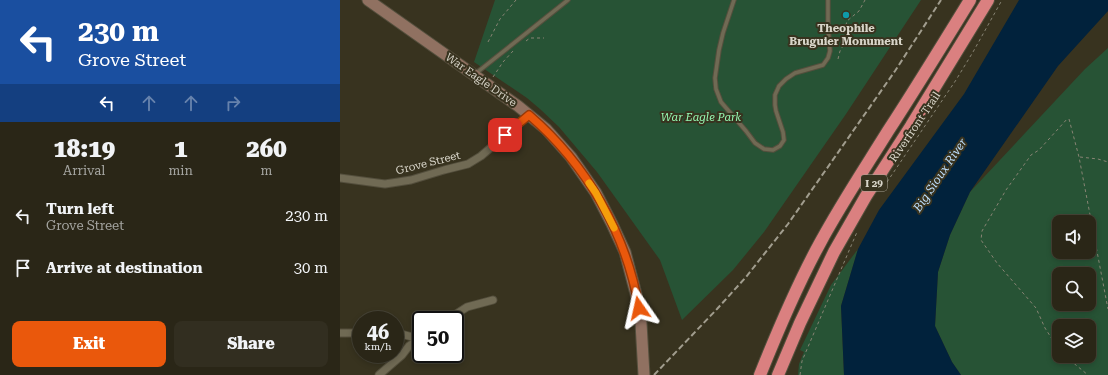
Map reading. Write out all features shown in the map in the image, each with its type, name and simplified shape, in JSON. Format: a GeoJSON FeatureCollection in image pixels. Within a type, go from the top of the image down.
{"type":"FeatureCollection","features":[{"type":"Feature","properties":{"kind":"highway","name":"I 29"},"geometry":{"type":"LineString","coordinates":[[760,375],[795,293],[820,243],[854,184],[970,0]]}},
{"type":"Feature","properties":{"kind":"highway","name":"I 29"},"geometry":{"type":"LineString","coordinates":[[778,375],[805,310],[838,246],[866,196],[911,126],[988,0]]}},
{"type":"Feature","properties":{"kind":"main road","name":"War Eagle Drive"},"geometry":{"type":"LineString","coordinates":[[368,0],[488,84],[529,115],[546,129],[571,157],[596,193],[625,252],[636,294],[641,323],[644,375]]}},
{"type":"Feature","properties":{"kind":"street","name":"Grove Street"},"geometry":{"type":"LineString","coordinates":[[340,178],[385,184],[411,180],[468,164],[481,156],[529,115]]}},
{"type":"Feature","properties":{"kind":"street"},"geometry":{"type":"LineString","coordinates":[[461,311],[467,307],[493,300]]}},
{"type":"Feature","properties":{"kind":"street"},"geometry":{"type":"LineString","coordinates":[[340,333],[352,333]]}},
{"type":"Feature","properties":{"kind":"street"},"geometry":{"type":"LineString","coordinates":[[379,375],[412,344]]}},
{"type":"Feature","properties":{"kind":"lane"},"geometry":{"type":"LineString","coordinates":[[474,75],[568,0]]}},
{"type":"Feature","properties":{"kind":"lane"},"geometry":{"type":"LineString","coordinates":[[734,0],[719,50],[715,78],[716,89],[721,102],[755,143],[764,149],[773,150],[780,146],[784,140],[775,104],[775,95],[779,86],[786,78],[795,73],[823,64],[828,58],[830,51],[828,0]]}},
{"type":"Feature","properties":{"kind":"path"},"geometry":{"type":"LineString","coordinates":[[488,42],[500,19],[516,0]]}},
{"type":"Feature","properties":{"kind":"path"},"geometry":{"type":"LineString","coordinates":[[838,59],[847,39],[847,21],[859,11],[865,0]]}},
{"type":"Feature","properties":{"kind":"path","name":"Riverfront Trail"},"geometry":{"type":"LineString","coordinates":[[885,185],[956,80],[1002,0]]}},
{"type":"Feature","properties":{"kind":"path"},"geometry":{"type":"LineString","coordinates":[[522,44],[530,38],[544,38]]}},
{"type":"Feature","properties":{"kind":"path"},"geometry":{"type":"LineString","coordinates":[[488,84],[503,62],[514,50]]}},
{"type":"Feature","properties":{"kind":"path"},"geometry":{"type":"LineString","coordinates":[[1052,340],[1044,328],[1036,308],[997,263],[981,240],[981,236],[982,231],[1006,190],[1031,155],[1039,150],[1068,118],[1079,156],[1108,309]]}},
{"type":"Feature","properties":{"kind":"path"},"geometry":{"type":"LineString","coordinates":[[1079,156],[1108,162]]}},
{"type":"Feature","properties":{"kind":"path"},"geometry":{"type":"LineString","coordinates":[[800,375],[802,361],[858,229]]}},
{"type":"Feature","properties":{"kind":"path"},"geometry":{"type":"LineString","coordinates":[[1073,363],[1088,375]]}},
{"type":"Feature","properties":{"kind":"green space","name":"War Eagle Park"},"geometry":{"type":"Polygon","coordinates":[[[495,0],[921,0],[846,114],[764,232],[733,270],[682,320],[660,260],[597,172],[559,127],[540,109],[527,98],[474,62],[495,0]]]}},
{"type":"Feature","properties":{"kind":"green space"},"geometry":{"type":"Polygon","coordinates":[[[1108,48],[1108,375],[961,375],[952,362],[935,326],[938,272],[950,235],[970,192],[1085,69],[1108,48]]]}},
{"type":"Feature","properties":{"kind":"green space"},"geometry":{"type":"Polygon","coordinates":[[[858,249],[841,306],[844,375],[798,375],[799,364],[804,352],[800,350],[831,285],[858,249]]]}},
{"type":"Feature","properties":{"kind":"water","name":"Big Sioux River"},"geometry":{"type":"Polygon","coordinates":[[[1019,0],[1108,0],[1108,11],[1058,66],[970,192],[950,235],[938,272],[935,326],[952,362],[961,375],[844,375],[841,306],[858,249],[879,210],[964,94],[1019,0]]]}},
{"type":"Feature","properties":{"kind":"railway"},"geometry":{"type":"LineString","coordinates":[[654,375],[746,277],[788,224],[895,71],[941,0]]}},
{"type":"Feature","properties":{"kind":"slow traffic"},"geometry":{"type":"LineString","coordinates":[[589,183],[596,193],[614,228]]}},
{"type":"Feature","properties":{"kind":"place","name":"Theophile Bruguier Monument"},"geometry":{"type":"Point","coordinates":[846,15]}},
{"type":"Feature","properties":{"kind":"route"},"geometry":{"type":"LineString","coordinates":[[505,135],[529,115],[546,129],[571,157],[596,193],[625,252],[639,308]]}}]}
